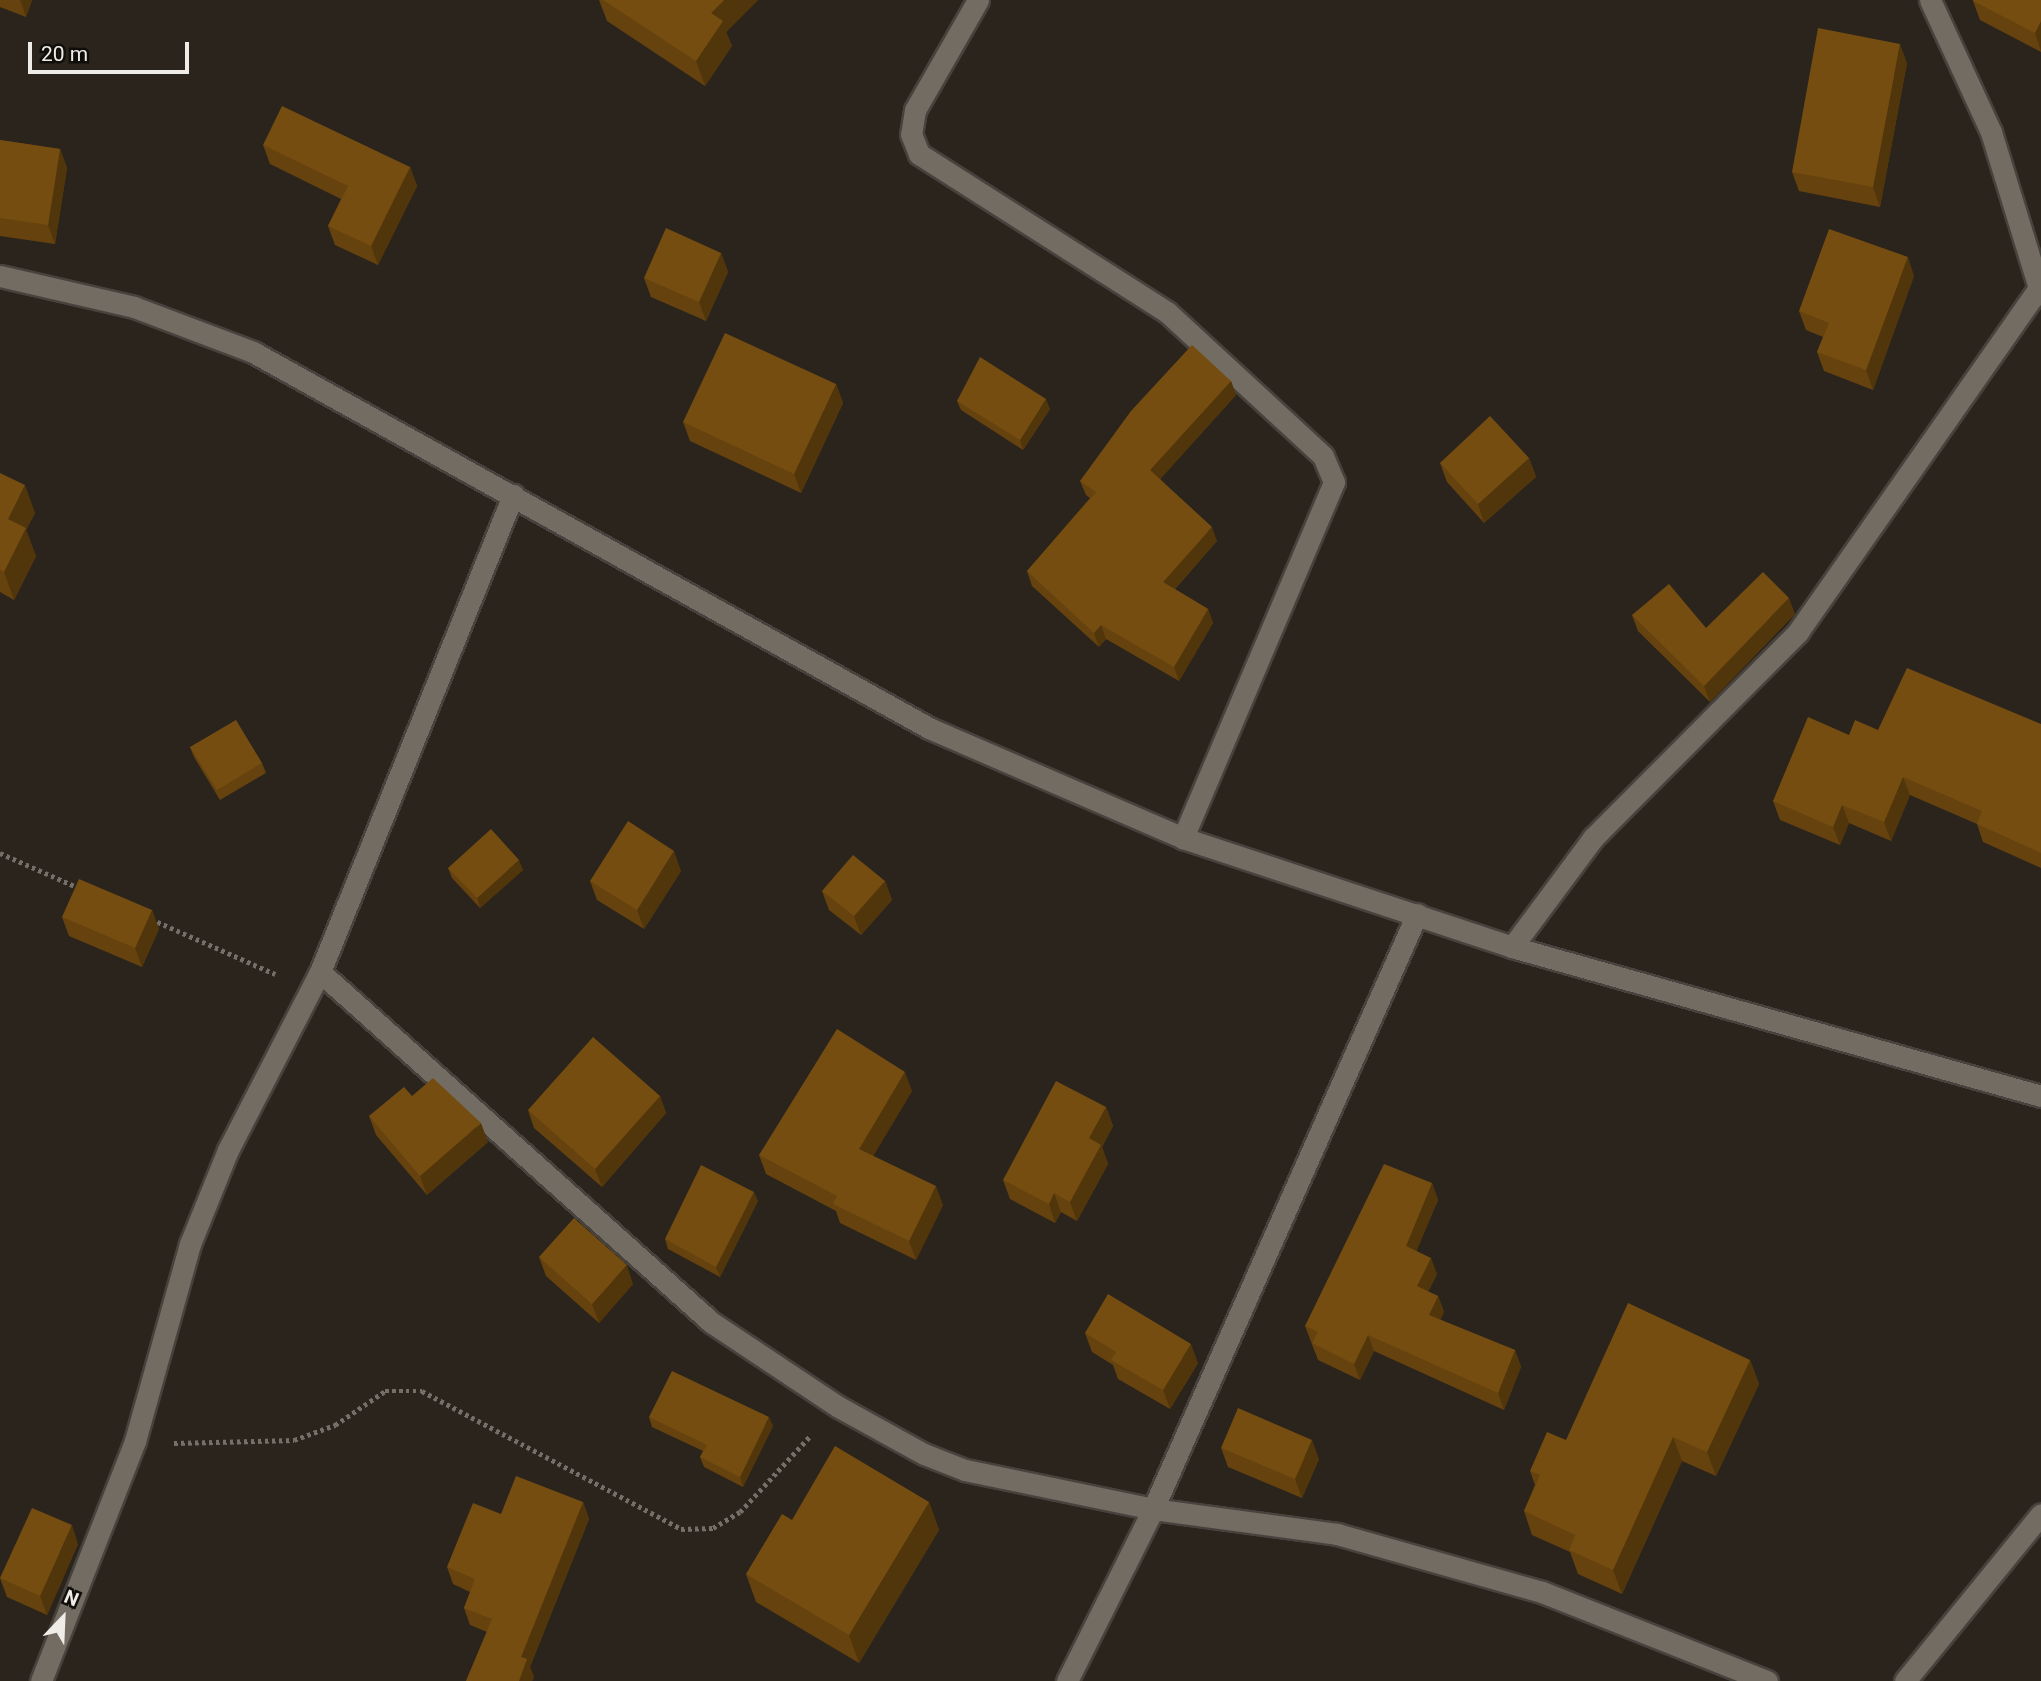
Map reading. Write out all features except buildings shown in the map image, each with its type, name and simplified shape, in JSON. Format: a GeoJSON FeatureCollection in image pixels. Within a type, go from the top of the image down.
{"type":"FeatureCollection","features":[{"type":"Feature","properties":{"kind":"street"},"geometry":{"type":"LineString","coordinates":[[978,0],[915,110],[911,134],[919,154],[1167,312],[1323,456],[1334,482],[1183,838]]}},
{"type":"Feature","properties":{"kind":"street"},"geometry":{"type":"LineString","coordinates":[[1512,947],[1593,838],[1798,632],[2038,293],[1991,132],[1930,0]]}},
{"type":"Feature","properties":{"kind":"street"},"geometry":{"type":"LineString","coordinates":[[0,276],[134,307],[253,352],[929,728],[1183,838],[1512,947],[2041,1096]]}},
{"type":"Feature","properties":{"kind":"street"},"geometry":{"type":"LineString","coordinates":[[40,1681],[135,1441],[190,1244],[229,1150],[315,980],[513,495]]}},
{"type":"Feature","properties":{"kind":"street"},"geometry":{"type":"LineString","coordinates":[[1067,1681],[1153,1509],[1417,914]]}},
{"type":"Feature","properties":{"kind":"street"},"geometry":{"type":"LineString","coordinates":[[315,980],[710,1322],[837,1406],[965,1470],[1153,1509],[1337,1534],[1542,1592],[1767,1681]]}},
{"type":"Feature","properties":{"kind":"street"},"geometry":{"type":"LineString","coordinates":[[1905,1681],[2041,1514]]}},
{"type":"Feature","properties":{"kind":"path"},"geometry":{"type":"LineString","coordinates":[[0,853],[87,891]]}},
{"type":"Feature","properties":{"kind":"path"},"geometry":{"type":"LineString","coordinates":[[136,913],[315,980]]}},
{"type":"Feature","properties":{"kind":"path"},"geometry":{"type":"LineString","coordinates":[[135,1441],[294,1440],[335,1425],[385,1391],[404,1388],[440,1398],[681,1529],[713,1528],[740,1512],[837,1406]]}}]}
